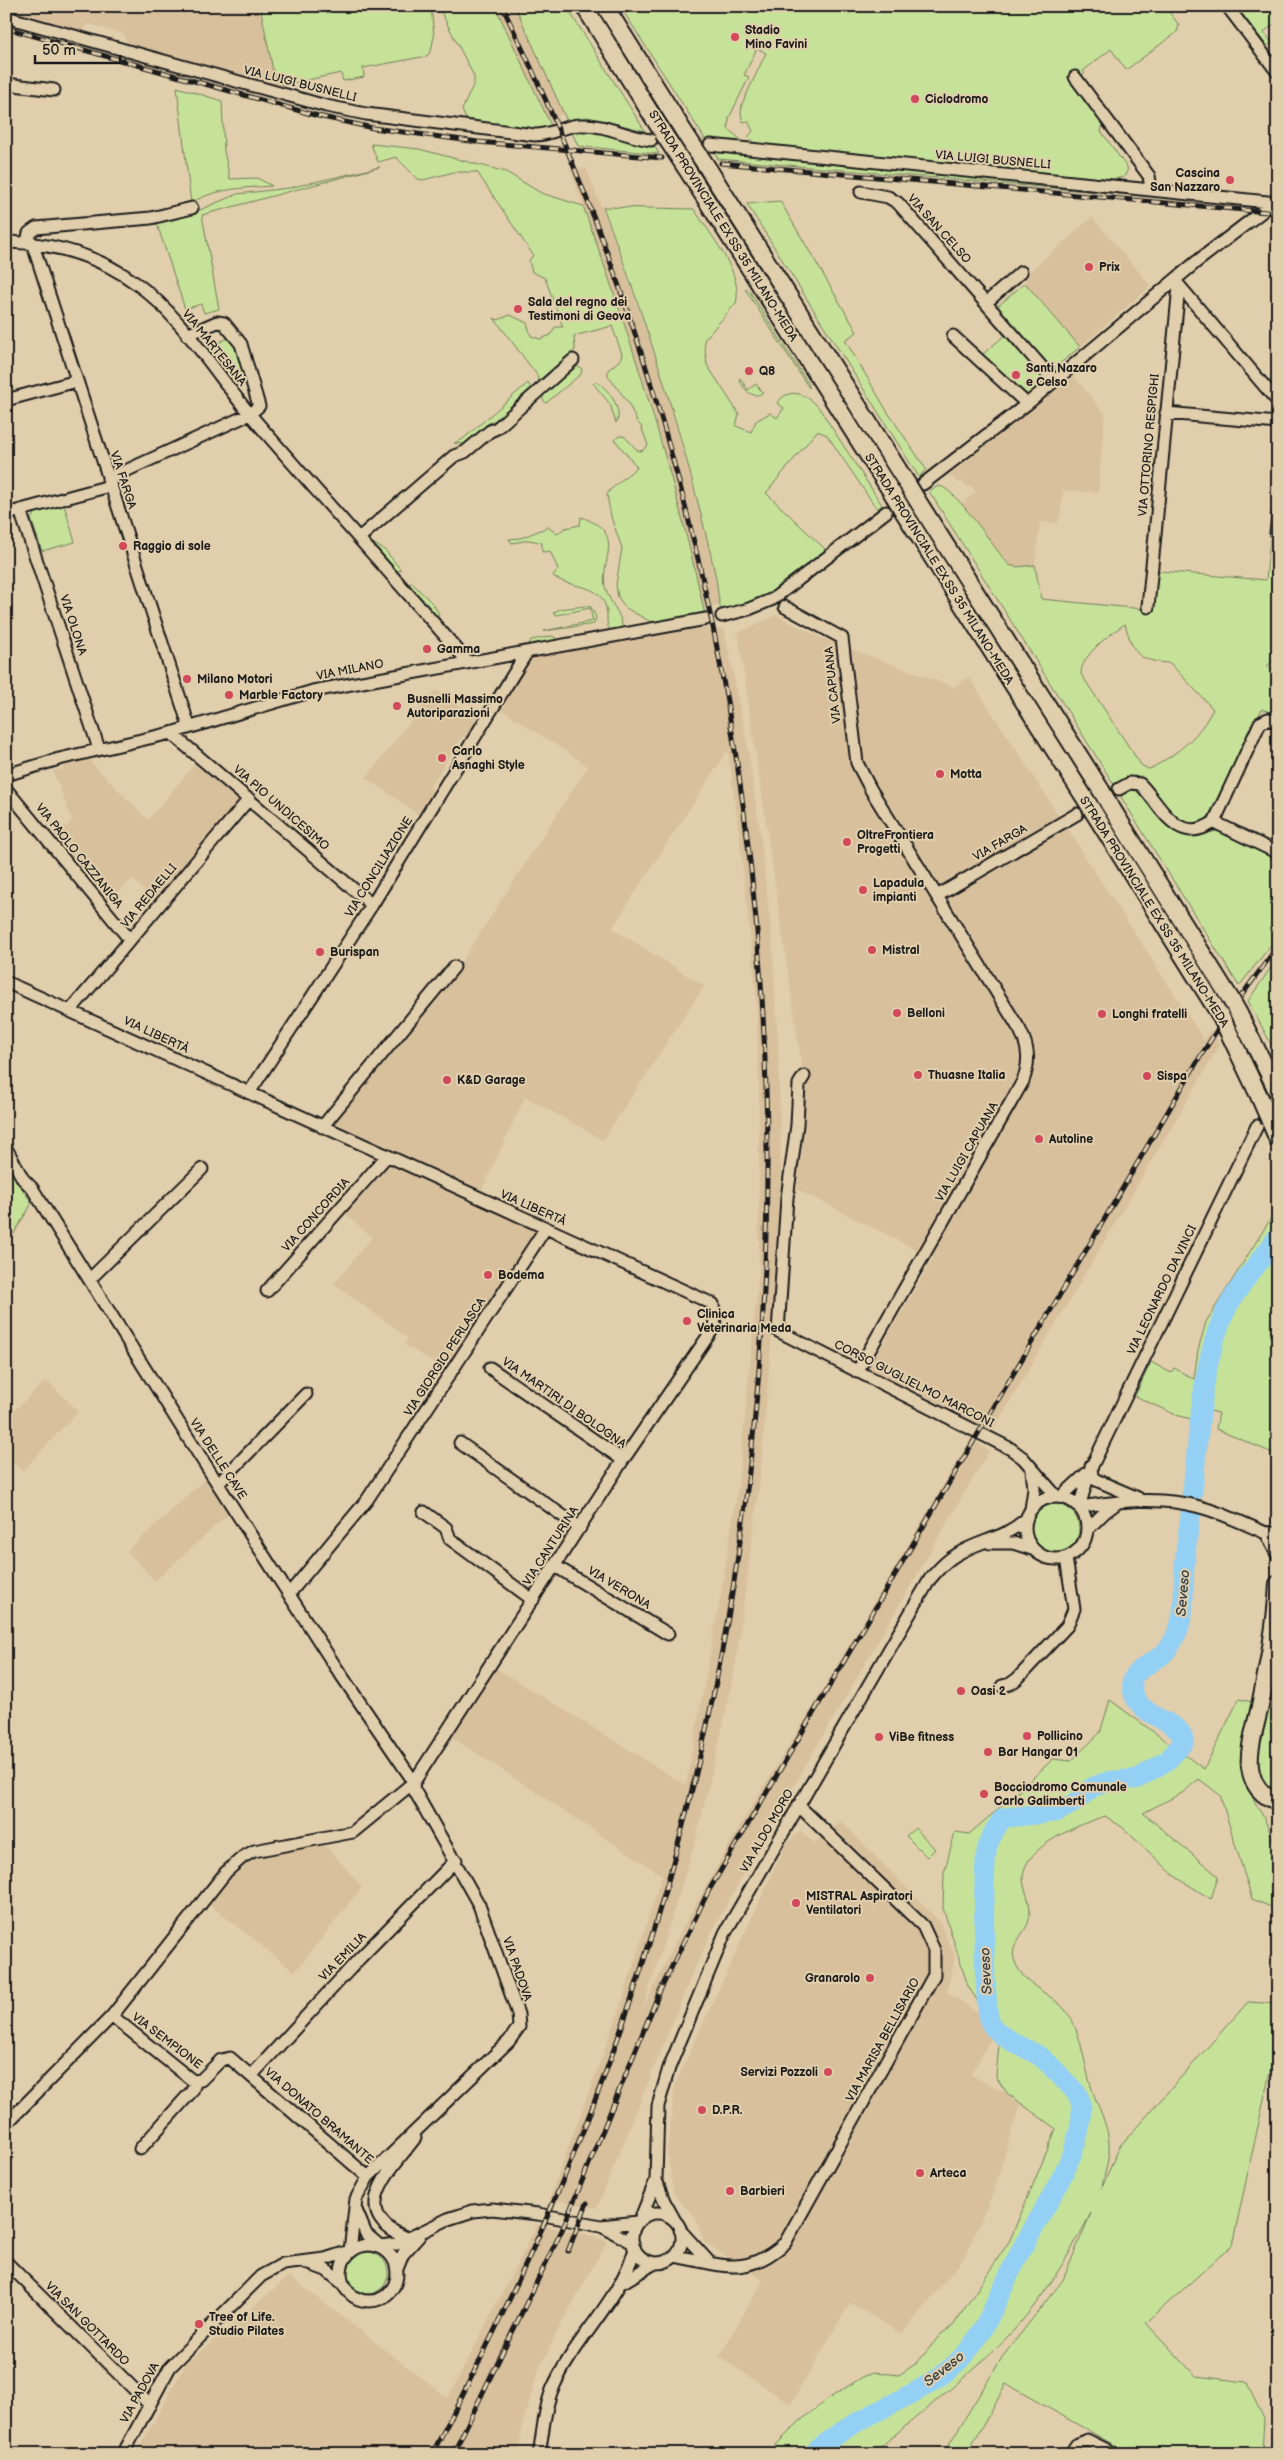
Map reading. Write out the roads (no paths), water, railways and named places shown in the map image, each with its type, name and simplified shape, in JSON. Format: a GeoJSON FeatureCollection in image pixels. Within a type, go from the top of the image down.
{"type":"FeatureCollection","features":[{"type":"Feature","properties":{"kind":"highway","name":"STRADA PROVINCIALE EX SS 35 MILANO-MEDA"},"geometry":{"type":"LineString","coordinates":[[584,6],[657,136],[686,168],[1220,1015],[1260,1098],[1264,1124],[1278,1140]]}},
{"type":"Feature","properties":{"kind":"highway","name":"STRADA PROVINCIALE EX SS 35 MILANO-MEDA"},"geometry":{"type":"LineString","coordinates":[[605,6],[708,170],[916,484],[917,500],[1230,998],[1278,1094]]}},
{"type":"Feature","properties":{"kind":"highway"},"geometry":{"type":"LineString","coordinates":[[1274,1537],[1278,1551]]}},
{"type":"Feature","properties":{"kind":"highway"},"geometry":{"type":"LineString","coordinates":[[1278,1584],[1278,1599],[1250,1760],[1252,1776],[1258,1788],[1262,1793],[1278,1800]]}},
{"type":"Feature","properties":{"kind":"street"},"geometry":{"type":"LineString","coordinates":[[1226,6],[1278,73]]}},
{"type":"Feature","properties":{"kind":"street","name":"VIA LUIGI BUSNELLI"},"geometry":{"type":"LineString","coordinates":[[6,17],[334,108],[536,135],[549,135],[574,125],[586,125],[657,136]]}},
{"type":"Feature","properties":{"kind":"street"},"geometry":{"type":"LineString","coordinates":[[1075,76],[1149,176],[1151,189]]}},
{"type":"Feature","properties":{"kind":"street"},"geometry":{"type":"LineString","coordinates":[[6,84],[54,90]]}},
{"type":"Feature","properties":{"kind":"street","name":"VIA LUIGI BUSNELLI"},"geometry":{"type":"LineString","coordinates":[[710,146],[1276,201]]}},
{"type":"Feature","properties":{"kind":"street","name":"VIA SAN CELSO"},"geometry":{"type":"LineString","coordinates":[[861,192],[888,197],[898,203],[987,302],[1054,381]]}},
{"type":"Feature","properties":{"kind":"street"},"geometry":{"type":"LineString","coordinates":[[916,484],[1027,404],[1276,201]]}},
{"type":"Feature","properties":{"kind":"street"},"geometry":{"type":"LineString","coordinates":[[30,242],[29,233],[36,228],[151,218],[192,208]]}},
{"type":"Feature","properties":{"kind":"street","name":"VIA MARTESANA"},"geometry":{"type":"LineString","coordinates":[[6,242],[30,242],[71,251],[122,274],[150,294],[187,335],[250,414],[468,662]]}},
{"type":"Feature","properties":{"kind":"street","name":"VIA FARGA"},"geometry":{"type":"LineString","coordinates":[[30,242],[189,726]]}},
{"type":"Feature","properties":{"kind":"street"},"geometry":{"type":"LineString","coordinates":[[987,302],[1021,272]]}},
{"type":"Feature","properties":{"kind":"street"},"geometry":{"type":"LineString","coordinates":[[1176,283],[1278,402]]}},
{"type":"Feature","properties":{"kind":"street","name":"VIA OTTORINO RESPIGHI"},"geometry":{"type":"LineString","coordinates":[[1148,607],[1176,283]]}},
{"type":"Feature","properties":{"kind":"street"},"geometry":{"type":"LineString","coordinates":[[6,514],[109,482],[250,414],[259,403],[238,340],[222,321],[187,335]]}},
{"type":"Feature","properties":{"kind":"street"},"geometry":{"type":"LineString","coordinates":[[953,336],[1027,404]]}},
{"type":"Feature","properties":{"kind":"street"},"geometry":{"type":"LineString","coordinates":[[359,538],[454,456],[465,452],[516,412],[535,392],[573,360]]}},
{"type":"Feature","properties":{"kind":"street"},"geometry":{"type":"LineString","coordinates":[[8,399],[77,381]]}},
{"type":"Feature","properties":{"kind":"street"},"geometry":{"type":"LineString","coordinates":[[1166,413],[1278,423]]}},
{"type":"Feature","properties":{"kind":"street","name":"VIA OLONA"},"geometry":{"type":"LineString","coordinates":[[20,510],[100,749]]}},
{"type":"Feature","properties":{"kind":"street"},"geometry":{"type":"LineString","coordinates":[[722,616],[749,609],[773,599],[886,512]]}},
{"type":"Feature","properties":{"kind":"street"},"geometry":{"type":"LineString","coordinates":[[1276,533],[1278,515]]}},
{"type":"Feature","properties":{"kind":"street","name":"VIA CAPUANA"},"geometry":{"type":"LineString","coordinates":[[785,607],[842,638],[858,763],[871,790]]}},
{"type":"Feature","properties":{"kind":"street","name":"VIA MILANO"},"geometry":{"type":"LineString","coordinates":[[6,775],[171,732],[313,692],[706,619]]}},
{"type":"Feature","properties":{"kind":"street","name":"VIA CONCILIAZIONE"},"geometry":{"type":"LineString","coordinates":[[249,1093],[372,905],[527,652]]}},
{"type":"Feature","properties":{"kind":"street"},"geometry":{"type":"LineString","coordinates":[[1119,788],[1130,783],[1140,784],[1162,814],[1181,826],[1194,830],[1203,829],[1214,822],[1260,723],[1268,719],[1278,722]]}},
{"type":"Feature","properties":{"kind":"street","name":"VIA PIO UNDICESIMO"},"geometry":{"type":"LineString","coordinates":[[171,732],[372,905]]}},
{"type":"Feature","properties":{"kind":"street","name":"VIA PAOLO CAZZANIGA"},"geometry":{"type":"LineString","coordinates":[[6,789],[130,940]]}},
{"type":"Feature","properties":{"kind":"street","name":"VIA LUIGI CAPUANA"},"geometry":{"type":"LineString","coordinates":[[857,1372],[1023,1081],[1028,1069],[1029,1055],[1020,1030],[871,790]]}},
{"type":"Feature","properties":{"kind":"street","name":"VIA REDAELLI"},"geometry":{"type":"LineString","coordinates":[[70,1011],[249,799]]}},
{"type":"Feature","properties":{"kind":"street","name":"VIA FARGA"},"geometry":{"type":"LineString","coordinates":[[937,896],[1077,814]]}},
{"type":"Feature","properties":{"kind":"street"},"geometry":{"type":"LineString","coordinates":[[1214,822],[1278,853]]}},
{"type":"Feature","properties":{"kind":"street"},"geometry":{"type":"LineString","coordinates":[[322,1127],[454,967]]}},
{"type":"Feature","properties":{"kind":"street","name":"VIA LIBERTÀ"},"geometry":{"type":"LineString","coordinates":[[6,982],[386,1157],[713,1304],[715,1326]]}},
{"type":"Feature","properties":{"kind":"street","name":"CORSO GUGLIELMO MARCONI"},"geometry":{"type":"LineString","coordinates":[[804,1076],[799,1084],[797,1125],[787,1198],[778,1331],[1011,1449],[1059,1497]]}},
{"type":"Feature","properties":{"kind":"street","name":"VIA LEONARDO DA VINCI"},"geometry":{"type":"LineString","coordinates":[[1090,1468],[1264,1124]]}},
{"type":"Feature","properties":{"kind":"street","name":"VIA DELLE CAVE"},"geometry":{"type":"LineString","coordinates":[[6,1148],[24,1180],[32,1188],[218,1484],[414,1782]]}},
{"type":"Feature","properties":{"kind":"street","name":"VIA CONCORDIA"},"geometry":{"type":"LineString","coordinates":[[267,1291],[386,1157]]}},
{"type":"Feature","properties":{"kind":"street"},"geometry":{"type":"LineString","coordinates":[[90,1279],[202,1169]]}},
{"type":"Feature","properties":{"kind":"street","name":"VIA GIORGIO PERLASCA"},"geometry":{"type":"LineString","coordinates":[[289,1594],[367,1500],[545,1229]]}},
{"type":"Feature","properties":{"kind":"street","name":"VIA CANTURINA"},"geometry":{"type":"LineString","coordinates":[[6,2124],[112,2016],[226,1872],[243,1857],[254,1851],[353,1832],[414,1782],[623,1460],[715,1326]]}},
{"type":"Feature","properties":{"kind":"street","name":"VIA MARTIRI DI BOLOGNA"},"geometry":{"type":"LineString","coordinates":[[490,1368],[623,1460]]}},
{"type":"Feature","properties":{"kind":"street"},"geometry":{"type":"LineString","coordinates":[[218,1484],[306,1394]]}},
{"type":"Feature","properties":{"kind":"street"},"geometry":{"type":"LineString","coordinates":[[460,1443],[580,1528]]}},
{"type":"Feature","properties":{"kind":"street"},"geometry":{"type":"LineString","coordinates":[[1059,1497],[1090,1468]]}},
{"type":"Feature","properties":{"kind":"street"},"geometry":{"type":"LineString","coordinates":[[1090,1468],[1092,1477],[1096,1480],[1114,1490],[1144,1500]]}},
{"type":"Feature","properties":{"kind":"street"},"geometry":{"type":"LineString","coordinates":[[1079,1507],[1090,1468]]}},
{"type":"Feature","properties":{"kind":"street"},"geometry":{"type":"LineString","coordinates":[[1032,1470],[1034,1489],[1030,1509],[1025,1520],[1026,1540],[1032,1549],[1047,1559],[1066,1558],[1081,1547],[1087,1530],[1104,1512],[1120,1501]]}},
{"type":"Feature","properties":{"kind":"street"},"geometry":{"type":"LineString","coordinates":[[1030,1509],[1042,1500],[1059,1497],[1070,1500],[1079,1507],[1086,1522],[1087,1530]]}},
{"type":"Feature","properties":{"kind":"street"},"geometry":{"type":"LineString","coordinates":[[1079,1507],[1120,1501],[1144,1500],[1199,1506],[1274,1537]]}},
{"type":"Feature","properties":{"kind":"street"},"geometry":{"type":"LineString","coordinates":[[424,1512],[446,1528],[450,1539],[532,1600]]}},
{"type":"Feature","properties":{"kind":"street","name":"VIA ALDO MORO"},"geometry":{"type":"LineString","coordinates":[[639,2221],[656,2180],[658,2106],[669,2068],[725,1932],[930,1578],[944,1563],[957,1554],[1014,1530],[1025,1520]]}},
{"type":"Feature","properties":{"kind":"street","name":"VIA ALDO MORO"},"geometry":{"type":"LineString","coordinates":[[986,1543],[1013,1543],[1032,1549]]}},
{"type":"Feature","properties":{"kind":"street"},"geometry":{"type":"LineString","coordinates":[[1002,1686],[1010,1684],[1017,1679],[1067,1626],[1074,1609],[1066,1558]]}},
{"type":"Feature","properties":{"kind":"street","name":"VIA VERONA"},"geometry":{"type":"LineString","coordinates":[[555,1566],[668,1634]]}},
{"type":"Feature","properties":{"kind":"street","name":"VIA PADOVA"},"geometry":{"type":"LineString","coordinates":[[123,2454],[170,2367],[261,2276],[275,2267],[335,2257],[350,2251],[358,2194],[368,2177],[512,2038],[519,2023],[481,1910],[456,1860],[413,1788],[414,1782]]}},
{"type":"Feature","properties":{"kind":"street","name":"VIA MARISA BELLISARIO"},"geometry":{"type":"LineString","coordinates":[[674,2256],[709,2262],[725,2267],[757,2263],[785,2242],[934,1975],[934,1950],[923,1926],[798,1805]]}},
{"type":"Feature","properties":{"kind":"street","name":"VIA EMILIA"},"geometry":{"type":"LineString","coordinates":[[252,2075],[362,1956],[378,1942],[456,1860]]}},
{"type":"Feature","properties":{"kind":"street","name":"VIA SEMPIONE"},"geometry":{"type":"LineString","coordinates":[[112,2016],[172,2066],[196,2081],[203,2079],[225,2058],[232,2059],[252,2075]]}},
{"type":"Feature","properties":{"kind":"street","name":"VIA DONATO BRAMANTE"},"geometry":{"type":"LineString","coordinates":[[252,2075],[368,2177]]}},
{"type":"Feature","properties":{"kind":"street"},"geometry":{"type":"LineString","coordinates":[[140,2149],[193,2090],[196,2081]]}},
{"type":"Feature","properties":{"kind":"street"},"geometry":{"type":"LineString","coordinates":[[407,2238],[393,2232],[383,2224],[377,2213],[376,2198],[386,2177],[428,2117]]}},
{"type":"Feature","properties":{"kind":"street","name":"VIA ALDO MORO"},"geometry":{"type":"LineString","coordinates":[[656,2180],[664,2201],[678,2226]]}},
{"type":"Feature","properties":{"kind":"street"},"geometry":{"type":"LineString","coordinates":[[356,2208],[366,2234],[388,2252],[397,2269]]}},
{"type":"Feature","properties":{"kind":"street"},"geometry":{"type":"LineString","coordinates":[[342,2283],[341,2266],[350,2251],[364,2244],[391,2246],[456,2217],[492,2209],[538,2214],[601,2226],[639,2221],[654,2213],[662,2214],[678,2226],[709,2262]]}},
{"type":"Feature","properties":{"kind":"street"},"geometry":{"type":"LineString","coordinates":[[539,2454],[552,2390],[578,2343],[622,2283],[634,2246],[634,2229],[639,2221]]}},
{"type":"Feature","properties":{"kind":"street"},"geometry":{"type":"LineString","coordinates":[[601,2226],[634,2246],[647,2260],[662,2262],[674,2256],[681,2244],[678,2226]]}},
{"type":"Feature","properties":{"kind":"street"},"geometry":{"type":"LineString","coordinates":[[303,2262],[319,2267],[342,2283],[353,2297],[362,2300],[380,2299],[394,2287],[397,2269],[406,2249],[428,2230]]}},
{"type":"Feature","properties":{"kind":"street","name":"VIA SAN GOTTARDO"},"geometry":{"type":"LineString","coordinates":[[6,2262],[150,2405]]}},
{"type":"Feature","properties":{"kind":"street"},"geometry":{"type":"LineString","coordinates":[[622,2283],[655,2262]]}},
{"type":"Feature","properties":{"kind":"street"},"geometry":{"type":"LineString","coordinates":[[1070,2454],[1076,2444],[1087,2440],[1115,2454]]}},
{"type":"Feature","properties":{"kind":"waterway","name":"Seveso"},"geometry":{"type":"LineString","coordinates":[[1192,1494],[1202,1399],[1211,1351],[1218,1329],[1233,1298],[1278,1236]]}},
{"type":"Feature","properties":{"kind":"waterway","name":"Seveso"},"geometry":{"type":"LineString","coordinates":[[813,2454],[831,2439],[850,2427],[931,2382],[950,2369],[966,2353],[988,2320],[1017,2258],[1068,2163],[1081,2123],[1081,2105],[1078,2095],[1041,2057],[1007,2039],[996,2030],[991,2024],[988,2013],[984,1936],[985,1878],[988,1845],[994,1831],[1003,1818],[1057,1812],[1074,1803],[1094,1786],[1110,1781],[1137,1779],[1167,1761],[1184,1742],[1182,1734],[1176,1728],[1148,1712],[1140,1705],[1134,1695],[1132,1683],[1135,1674],[1166,1651],[1179,1629],[1183,1606],[1185,1558],[1191,1512]]}},
{"type":"Feature","properties":{"kind":"tunnel"},"geometry":{"type":"LineString","coordinates":[[651,140],[710,145]]}},
{"type":"Feature","properties":{"kind":"railway"},"geometry":{"type":"LineString","coordinates":[[432,2454],[518,2282],[593,2106],[636,1985],[704,1740],[747,1490],[766,1237],[761,983],[732,730],[679,482],[602,240],[502,6]]}},
{"type":"Feature","properties":{"kind":"railway"},"geometry":{"type":"LineString","coordinates":[[6,28],[318,116],[373,128],[478,142],[662,158]]}},
{"type":"Feature","properties":{"kind":"railway"},"geometry":{"type":"LineString","coordinates":[[721,163],[1278,213]]}},
{"type":"Feature","properties":{"kind":"railway"},"geometry":{"type":"LineString","coordinates":[[453,2454],[562,2230],[659,1993],[708,1892],[1197,1062],[1222,1022],[1278,946]]}},
{"type":"Feature","properties":{"kind":"railway"},"geometry":{"type":"LineString","coordinates":[[568,2251],[587,2203]]}},
{"type":"Feature","properties":{"kind":"place","name":"Stadio Mino Favini"},"geometry":{"type":"Point","coordinates":[735,37]}},
{"type":"Feature","properties":{"kind":"place","name":"Ciclodromo"},"geometry":{"type":"Point","coordinates":[915,99]}},
{"type":"Feature","properties":{"kind":"place","name":"Cascina San Nazzaro"},"geometry":{"type":"Point","coordinates":[1230,180]}},
{"type":"Feature","properties":{"kind":"place","name":"Prix"},"geometry":{"type":"Point","coordinates":[1089,267]}},
{"type":"Feature","properties":{"kind":"place","name":"Sala del regno dei Testimoni di Geova"},"geometry":{"type":"Point","coordinates":[518,309]}},
{"type":"Feature","properties":{"kind":"place","name":"Q8"},"geometry":{"type":"Point","coordinates":[749,371]}},
{"type":"Feature","properties":{"kind":"place","name":"Santi Nazaro e Celso"},"geometry":{"type":"Point","coordinates":[1016,375]}},
{"type":"Feature","properties":{"kind":"place","name":"Raggio di sole"},"geometry":{"type":"Point","coordinates":[123,546]}},
{"type":"Feature","properties":{"kind":"place","name":"Gamma"},"geometry":{"type":"Point","coordinates":[427,649]}},
{"type":"Feature","properties":{"kind":"place","name":"Milano Motori"},"geometry":{"type":"Point","coordinates":[187,679]}},
{"type":"Feature","properties":{"kind":"place","name":"Marble Factory"},"geometry":{"type":"Point","coordinates":[229,695]}},
{"type":"Feature","properties":{"kind":"place","name":"Busnelli Massimo Autoriparazioni"},"geometry":{"type":"Point","coordinates":[397,706]}},
{"type":"Feature","properties":{"kind":"place","name":"Carlo Asnaghi Style"},"geometry":{"type":"Point","coordinates":[442,758]}},
{"type":"Feature","properties":{"kind":"place","name":"Motta"},"geometry":{"type":"Point","coordinates":[940,774]}},
{"type":"Feature","properties":{"kind":"place","name":"OltreFrontiera Progetti"},"geometry":{"type":"Point","coordinates":[847,842]}},
{"type":"Feature","properties":{"kind":"place","name":"Lapadula impianti"},"geometry":{"type":"Point","coordinates":[863,890]}},
{"type":"Feature","properties":{"kind":"place","name":"Mistral"},"geometry":{"type":"Point","coordinates":[872,950]}},
{"type":"Feature","properties":{"kind":"place","name":"Burispan"},"geometry":{"type":"Point","coordinates":[320,952]}},
{"type":"Feature","properties":{"kind":"place","name":"Belloni"},"geometry":{"type":"Point","coordinates":[897,1013]}},
{"type":"Feature","properties":{"kind":"place","name":"Longhi fratelli"},"geometry":{"type":"Point","coordinates":[1102,1014]}},
{"type":"Feature","properties":{"kind":"place","name":"Thuasne Italia"},"geometry":{"type":"Point","coordinates":[918,1075]}},
{"type":"Feature","properties":{"kind":"place","name":"Sispa"},"geometry":{"type":"Point","coordinates":[1147,1076]}},
{"type":"Feature","properties":{"kind":"place","name":"K&D Garage"},"geometry":{"type":"Point","coordinates":[447,1080]}},
{"type":"Feature","properties":{"kind":"place","name":"Autoline"},"geometry":{"type":"Point","coordinates":[1039,1139]}},
{"type":"Feature","properties":{"kind":"place","name":"Bodema"},"geometry":{"type":"Point","coordinates":[488,1275]}},
{"type":"Feature","properties":{"kind":"place","name":"Clinica Veterinaria Meda"},"geometry":{"type":"Point","coordinates":[687,1321]}},
{"type":"Feature","properties":{"kind":"place","name":"Oasi 2"},"geometry":{"type":"Point","coordinates":[961,1691]}},
{"type":"Feature","properties":{"kind":"place","name":"Pollicino"},"geometry":{"type":"Point","coordinates":[1027,1736]}},
{"type":"Feature","properties":{"kind":"place","name":"ViBe fitness"},"geometry":{"type":"Point","coordinates":[879,1737]}},
{"type":"Feature","properties":{"kind":"place","name":"Bar Hangar 01"},"geometry":{"type":"Point","coordinates":[988,1752]}},
{"type":"Feature","properties":{"kind":"place","name":"Bocciodromo Comunale Carlo Galimberti"},"geometry":{"type":"Point","coordinates":[984,1794]}},
{"type":"Feature","properties":{"kind":"place","name":"MISTRAL Aspiratori Ventilatori"},"geometry":{"type":"Point","coordinates":[796,1903]}},
{"type":"Feature","properties":{"kind":"place","name":"Granarolo"},"geometry":{"type":"Point","coordinates":[870,1978]}},
{"type":"Feature","properties":{"kind":"place","name":"Servizi Pozzoli"},"geometry":{"type":"Point","coordinates":[828,2072]}},
{"type":"Feature","properties":{"kind":"place","name":"D.P.R."},"geometry":{"type":"Point","coordinates":[702,2110]}},
{"type":"Feature","properties":{"kind":"place","name":"Arteca"},"geometry":{"type":"Point","coordinates":[920,2173]}},
{"type":"Feature","properties":{"kind":"place","name":"Barbieri"},"geometry":{"type":"Point","coordinates":[730,2191]}},
{"type":"Feature","properties":{"kind":"place","name":"Tree of Life. Studio Pilates"},"geometry":{"type":"Point","coordinates":[199,2324]}}]}
